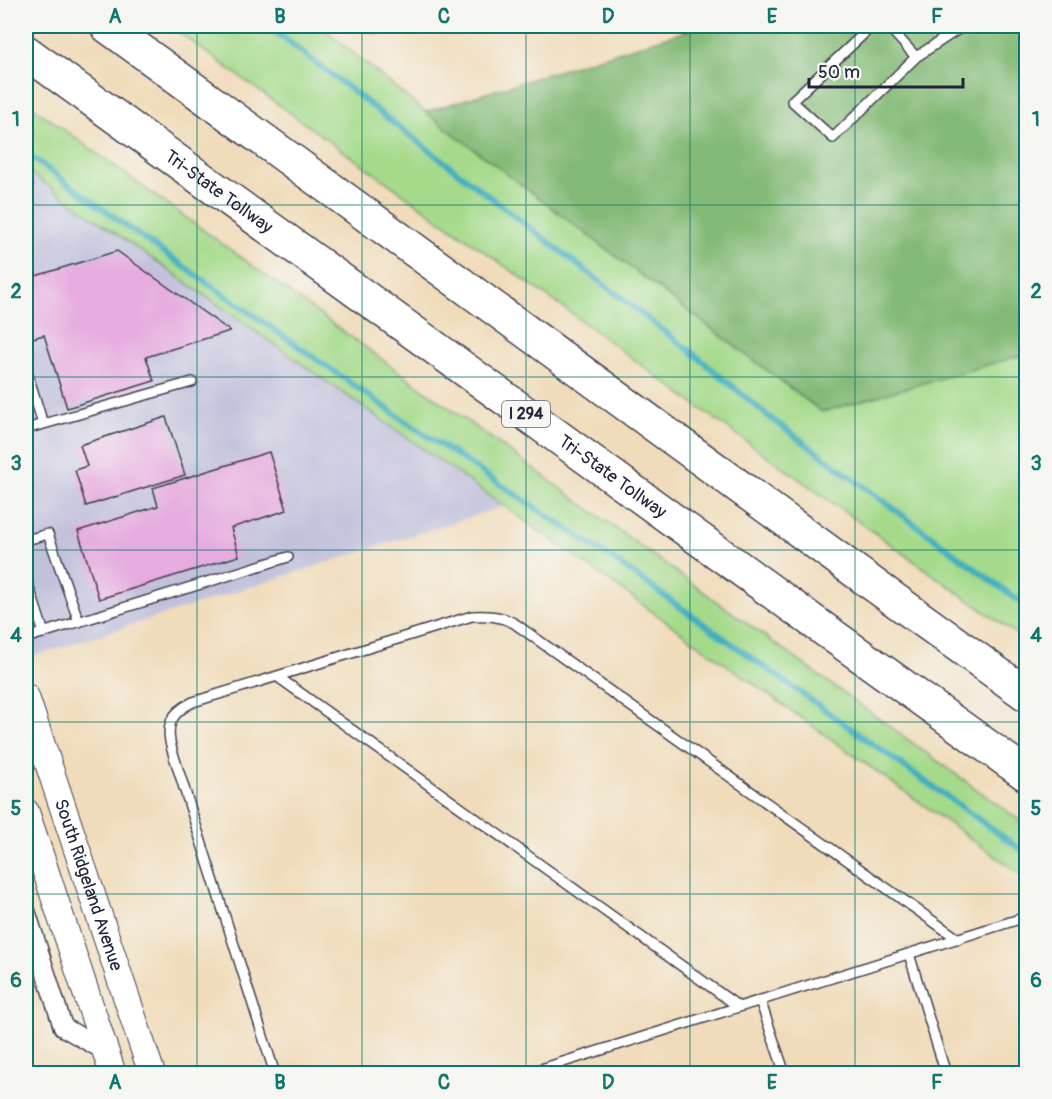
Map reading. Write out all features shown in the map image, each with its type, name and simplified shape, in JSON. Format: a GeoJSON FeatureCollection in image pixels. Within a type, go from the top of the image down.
{"type":"FeatureCollection","features":[{"type":"Feature","properties":{"kind":"highway"},"geometry":{"type":"LineString","coordinates":[[107,26],[1026,694]]}},
{"type":"Feature","properties":{"kind":"highway","name":"Tri-State Tollway"},"geometry":{"type":"LineString","coordinates":[[26,52],[1026,774]]}},
{"type":"Feature","properties":{"kind":"main road","name":"South Ridgeland Avenue"},"geometry":{"type":"LineString","coordinates":[[26,697],[152,1074]]}},
{"type":"Feature","properties":{"kind":"main road","name":"South Ridgeland Avenue"},"geometry":{"type":"LineString","coordinates":[[26,812],[109,1062]]}},
{"type":"Feature","properties":{"kind":"street","name":"South Ridgeland Avenue"},"geometry":{"type":"LineString","coordinates":[[26,911],[63,1027],[109,1062]]}},
{"type":"Feature","properties":{"kind":"lane"},"geometry":{"type":"LineString","coordinates":[[872,26],[792,101],[833,138],[916,57],[963,26]]}},
{"type":"Feature","properties":{"kind":"lane"},"geometry":{"type":"LineString","coordinates":[[888,26],[916,57]]}},
{"type":"Feature","properties":{"kind":"lane"},"geometry":{"type":"LineString","coordinates":[[26,375],[28,375],[43,424]]}},
{"type":"Feature","properties":{"kind":"lane"},"geometry":{"type":"LineString","coordinates":[[26,429],[192,382]]}},
{"type":"Feature","properties":{"kind":"lane"},"geometry":{"type":"LineString","coordinates":[[26,540],[48,534],[79,622]]}},
{"type":"Feature","properties":{"kind":"lane"},"geometry":{"type":"LineString","coordinates":[[26,638],[288,557]]}},
{"type":"Feature","properties":{"kind":"lane"},"geometry":{"type":"LineString","coordinates":[[26,578],[44,633]]}},
{"type":"Feature","properties":{"kind":"lane"},"geometry":{"type":"LineString","coordinates":[[275,1074],[172,750],[168,732],[174,715],[193,702],[472,616],[503,617],[514,623],[957,939]]}},
{"type":"Feature","properties":{"kind":"lane"},"geometry":{"type":"LineString","coordinates":[[278,677],[739,1007]]}},
{"type":"Feature","properties":{"kind":"lane"},"geometry":{"type":"LineString","coordinates":[[525,1074],[1026,917]]}},
{"type":"Feature","properties":{"kind":"lane"},"geometry":{"type":"LineString","coordinates":[[909,954],[946,1074]]}},
{"type":"Feature","properties":{"kind":"lane"},"geometry":{"type":"LineString","coordinates":[[760,1000],[785,1074]]}},
{"type":"Feature","properties":{"kind":"shaded area"},"geometry":{"type":"Polygon","coordinates":[[[26,170],[504,506],[28,658],[26,651],[26,170]]]}},
{"type":"Feature","properties":{"kind":"green space"},"geometry":{"type":"Polygon","coordinates":[[[170,26],[320,26],[425,112],[822,412],[1026,354],[1026,641],[701,409],[170,26]]]}},
{"type":"Feature","properties":{"kind":"green space"},"geometry":{"type":"Polygon","coordinates":[[[702,26],[1026,26],[1026,354],[822,412],[425,112],[702,26]]]}},
{"type":"Feature","properties":{"kind":"green space"},"geometry":{"type":"Polygon","coordinates":[[[26,102],[1026,825],[1026,878],[504,506],[26,170],[26,102]]]}},
{"type":"Feature","properties":{"kind":"water"},"geometry":{"type":"Polygon","coordinates":[[[360,26],[393,26],[391,29],[375,34],[360,26]]]}},
{"type":"Feature","properties":{"kind":"building"},"geometry":{"type":"Polygon","coordinates":[[[26,162],[33,185],[26,188],[26,162]]]}},
{"type":"Feature","properties":{"kind":"building"},"geometry":{"type":"Polygon","coordinates":[[[117,251],[230,331],[146,357],[154,381],[67,408],[44,335],[26,340],[26,295],[31,293],[26,279],[117,251]]]}},
{"type":"Feature","properties":{"kind":"building"},"geometry":{"type":"Polygon","coordinates":[[[166,417],[185,475],[86,506],[75,470],[87,466],[80,445],[166,417]]]}},
{"type":"Feature","properties":{"kind":"building"},"geometry":{"type":"Polygon","coordinates":[[[269,452],[287,510],[231,528],[239,556],[99,599],[78,531],[158,506],[153,488],[269,452]]]}},
{"type":"Feature","properties":{"kind":"building"},"geometry":{"type":"Polygon","coordinates":[[[29,1062],[32,1074],[26,1074],[26,1063],[29,1062]]]}},
{"type":"Feature","properties":{"kind":"waterway"},"geometry":{"type":"LineString","coordinates":[[268,26],[694,354],[768,416],[1026,606]]}},
{"type":"Feature","properties":{"kind":"waterway"},"geometry":{"type":"LineString","coordinates":[[26,153],[402,419],[614,560],[1026,853]]}}]}
